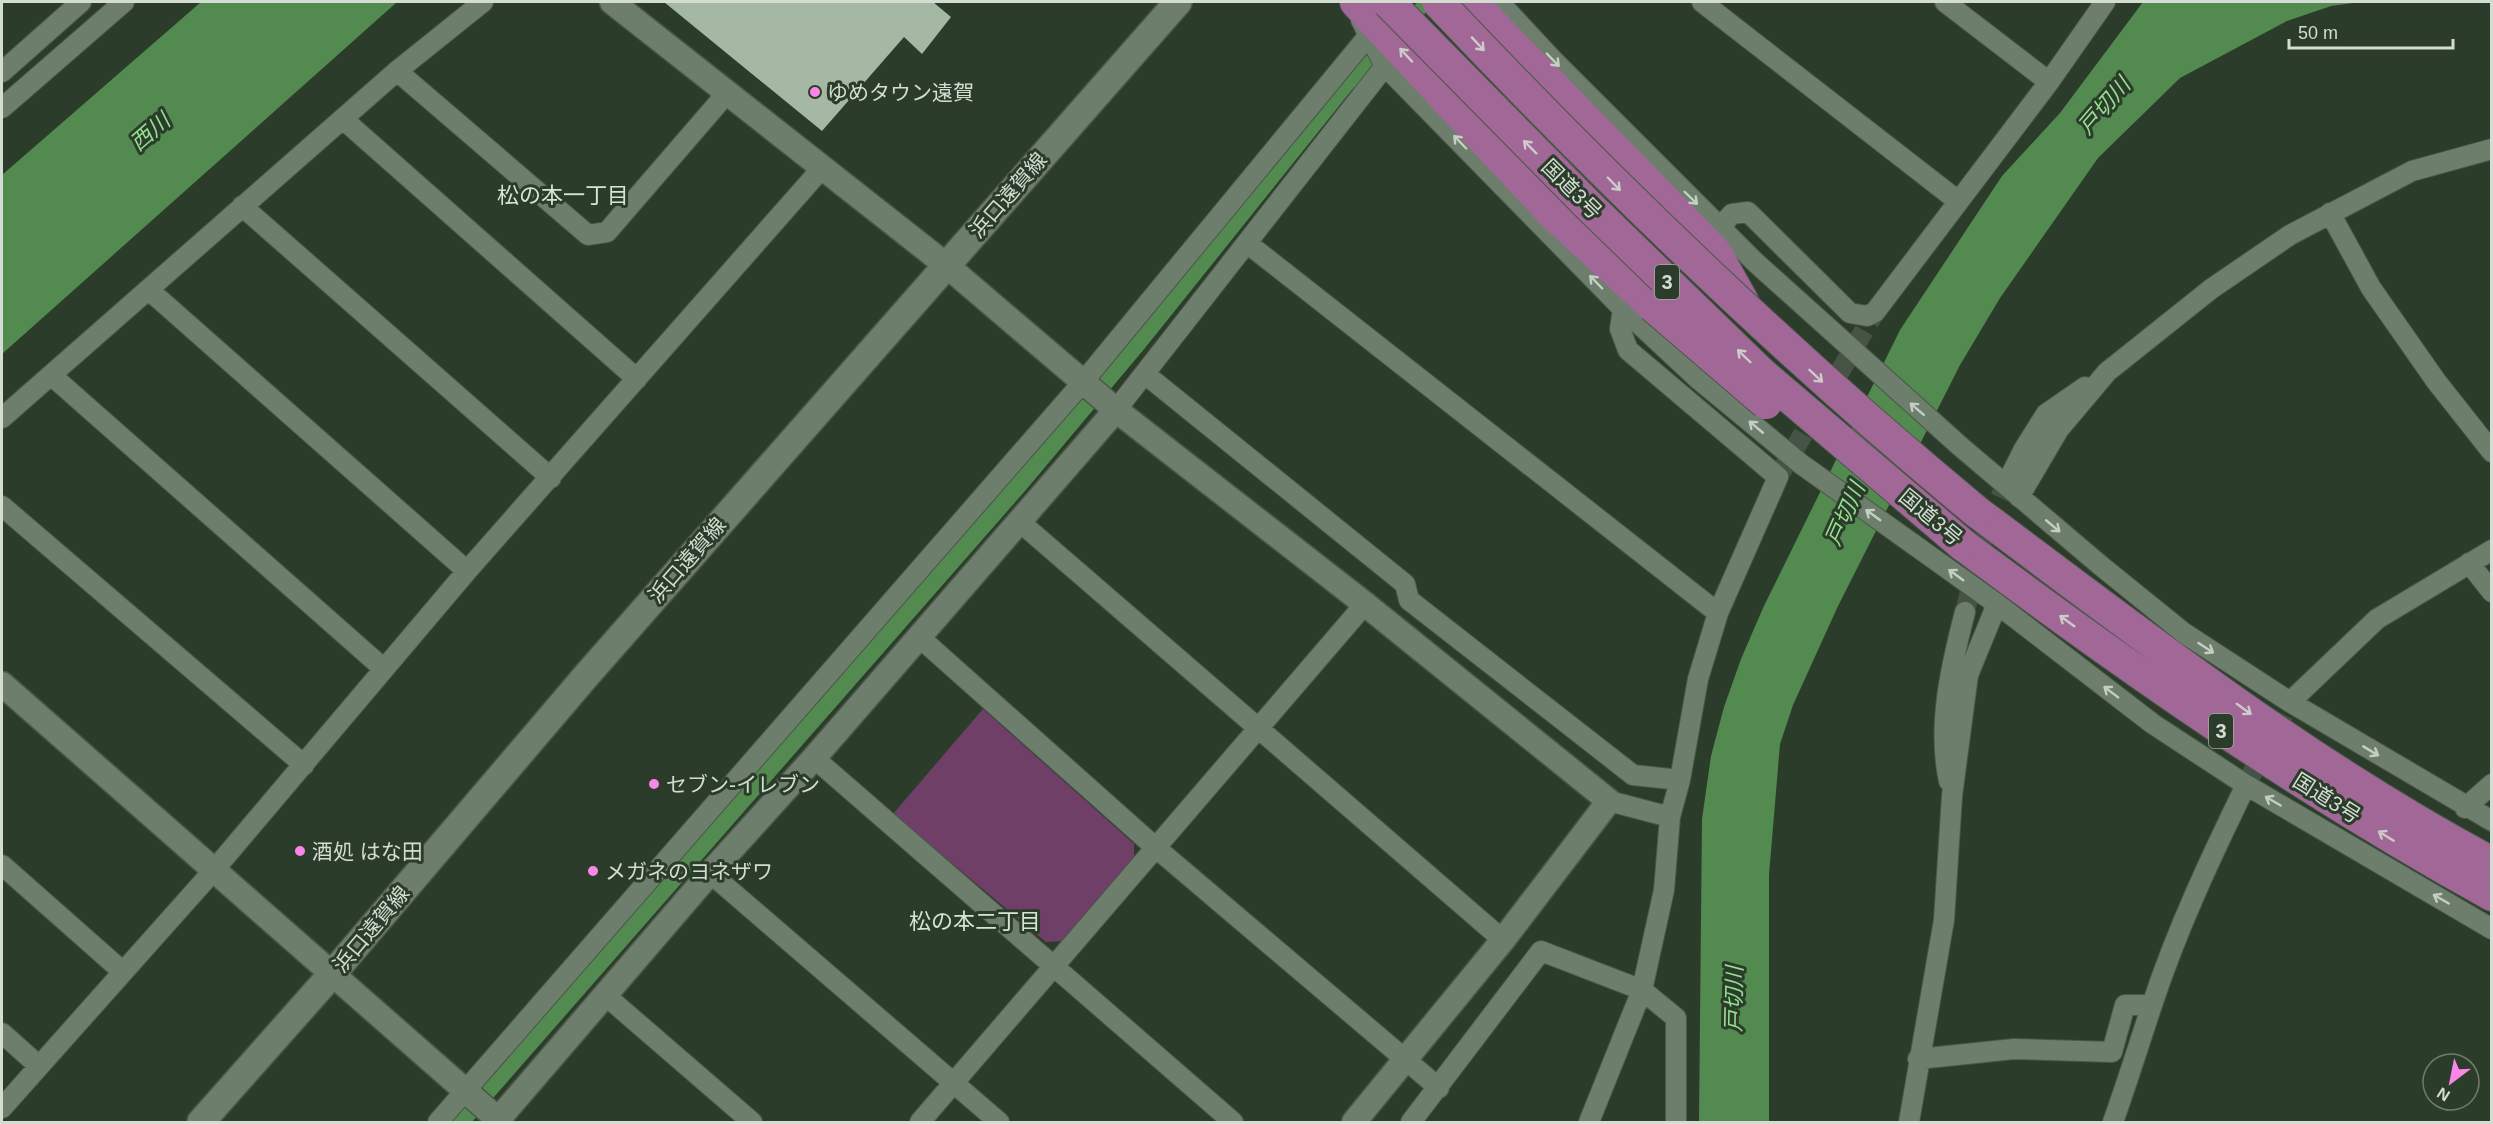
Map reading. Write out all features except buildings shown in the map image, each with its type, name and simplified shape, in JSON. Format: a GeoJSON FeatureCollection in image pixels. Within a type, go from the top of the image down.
{"type":"FeatureCollection","features":[{"type":"Feature","properties":{"kind":"highway"},"geometry":{"type":"LineString","coordinates":[[1354,2],[1638,307],[1796,428],[1956,539]]}},
{"type":"Feature","properties":{"kind":"highway","name":"国道3号"},"geometry":{"type":"LineString","coordinates":[[1388,2],[1563,180],[1761,373],[1956,539],[2229,737],[2397,843],[2492,895]]}},
{"type":"Feature","properties":{"kind":"highway","name":"国道3号"},"geometry":{"type":"LineString","coordinates":[[1438,2],[1635,205],[1821,380],[1977,512],[2259,720],[2427,828],[2492,863]]}},
{"type":"Feature","properties":{"kind":"highway"},"geometry":{"type":"LineString","coordinates":[[1471,2],[1718,239],[1749,312]]}},
{"type":"Feature","properties":{"kind":"main road","name":"浜口遠賀線"},"geometry":{"type":"LineString","coordinates":[[201,1122],[333,973],[586,676],[1178,2]]}},
{"type":"Feature","properties":{"kind":"street"},"geometry":{"type":"LineString","coordinates":[[4,66],[81,2]]}},
{"type":"Feature","properties":{"kind":"street"},"geometry":{"type":"LineString","coordinates":[[2,108],[124,2]]}},
{"type":"Feature","properties":{"kind":"street"},"geometry":{"type":"LineString","coordinates":[[2,418],[242,206],[344,120],[397,71],[483,2]]}},
{"type":"Feature","properties":{"kind":"street"},"geometry":{"type":"LineString","coordinates":[[612,2],[946,265],[1116,411],[1365,604],[1609,801],[1670,817]]}},
{"type":"Feature","properties":{"kind":"street"},"geometry":{"type":"LineString","coordinates":[[1354,2],[1385,66],[1638,307],[1697,378],[1801,464],[1997,604],[2153,724],[2246,785],[2492,929]]}},
{"type":"Feature","properties":{"kind":"street"},"geometry":{"type":"LineString","coordinates":[[1499,2],[1718,239],[1755,262],[1961,447],[2184,633],[2290,702],[2465,808],[2492,821]]}},
{"type":"Feature","properties":{"kind":"street"},"geometry":{"type":"LineString","coordinates":[[1702,2],[1958,201]]}},
{"type":"Feature","properties":{"kind":"street"},"geometry":{"type":"LineString","coordinates":[[1945,2],[2049,81]]}},
{"type":"Feature","properties":{"kind":"street"},"geometry":{"type":"LineString","coordinates":[[1718,239],[1732,214],[1748,212],[1850,313],[1867,316],[1875,312],[2049,81],[2105,2]]}},
{"type":"Feature","properties":{"kind":"street"},"geometry":{"type":"LineString","coordinates":[[438,1122],[1083,382],[1369,35]]}},
{"type":"Feature","properties":{"kind":"street"},"geometry":{"type":"LineString","coordinates":[[2,684],[333,973],[499,1122],[710,873],[814,758],[1116,411],[1385,66]]}},
{"type":"Feature","properties":{"kind":"street"},"geometry":{"type":"LineString","coordinates":[[397,71],[588,235],[607,232],[727,93]]}},
{"type":"Feature","properties":{"kind":"street"},"geometry":{"type":"LineString","coordinates":[[344,120],[637,379]]}},
{"type":"Feature","properties":{"kind":"street"},"geometry":{"type":"LineString","coordinates":[[2014,489],[2059,429],[2107,372],[2211,289],[2290,235],[2412,171],[2492,149]]}},
{"type":"Feature","properties":{"kind":"street"},"geometry":{"type":"LineString","coordinates":[[2,1108],[214,870],[467,571],[823,167]]}},
{"type":"Feature","properties":{"kind":"street"},"geometry":{"type":"LineString","coordinates":[[242,206],[551,478]]}},
{"type":"Feature","properties":{"kind":"street"},"geometry":{"type":"LineString","coordinates":[[2330,213],[2371,288],[2436,381],[2492,452]]}},
{"type":"Feature","properties":{"kind":"street"},"geometry":{"type":"LineString","coordinates":[[1247,243],[1718,613]]}},
{"type":"Feature","properties":{"kind":"street"},"geometry":{"type":"LineString","coordinates":[[149,290],[467,571]]}},
{"type":"Feature","properties":{"kind":"street"},"geometry":{"type":"LineString","coordinates":[[1589,1122],[1642,990],[1664,890],[1670,817],[1680,780],[1698,680],[1718,613],[1778,477],[1628,350],[1620,328],[1638,307]]}},
{"type":"Feature","properties":{"kind":"street"},"geometry":{"type":"LineString","coordinates":[[1145,374],[1405,584],[1409,600],[1633,775],[1680,780]]}},
{"type":"Feature","properties":{"kind":"street"},"geometry":{"type":"LineString","coordinates":[[51,375],[384,669]]}},
{"type":"Feature","properties":{"kind":"street"},"geometry":{"type":"LineString","coordinates":[[2,506],[304,765]]}},
{"type":"Feature","properties":{"kind":"street"},"geometry":{"type":"LineString","coordinates":[[1020,522],[1503,940]]}},
{"type":"Feature","properties":{"kind":"street"},"geometry":{"type":"LineString","coordinates":[[2290,702],[2377,619],[2492,549]]}},
{"type":"Feature","properties":{"kind":"street"},"geometry":{"type":"LineString","coordinates":[[2469,563],[2492,592]]}},
{"type":"Feature","properties":{"kind":"street"},"geometry":{"type":"LineString","coordinates":[[920,1122],[1365,604]]}},
{"type":"Feature","properties":{"kind":"street"},"geometry":{"type":"LineString","coordinates":[[1909,1122],[1918,1059],[1937,972],[1944,920],[1952,796],[1968,675],[1997,604]]}},
{"type":"Feature","properties":{"kind":"street"},"geometry":{"type":"LineString","coordinates":[[1952,796],[1943,756],[1951,665],[1965,612]]}},
{"type":"Feature","properties":{"kind":"street"},"geometry":{"type":"LineString","coordinates":[[918,636],[1155,847],[1404,1061],[1439,1088]]}},
{"type":"Feature","properties":{"kind":"street"},"geometry":{"type":"LineString","coordinates":[[814,758],[1233,1122]]}},
{"type":"Feature","properties":{"kind":"street"},"geometry":{"type":"LineString","coordinates":[[2465,808],[2492,783]]}},
{"type":"Feature","properties":{"kind":"street"},"geometry":{"type":"LineString","coordinates":[[2113,1122],[2137,1057],[2152,1005],[2200,881],[2246,785]]}},
{"type":"Feature","properties":{"kind":"street"},"geometry":{"type":"LineString","coordinates":[[1354,1122],[1503,940],[1609,801]]}},
{"type":"Feature","properties":{"kind":"street"},"geometry":{"type":"LineString","coordinates":[[2,866],[122,971]]}},
{"type":"Feature","properties":{"kind":"street"},"geometry":{"type":"LineString","coordinates":[[710,873],[999,1122]]}},
{"type":"Feature","properties":{"kind":"street"},"geometry":{"type":"LineString","coordinates":[[1411,1122],[1542,951],[1642,990],[1676,1018],[1676,1122]]}},
{"type":"Feature","properties":{"kind":"street"},"geometry":{"type":"LineString","coordinates":[[605,995],[752,1122]]}},
{"type":"Feature","properties":{"kind":"street"},"geometry":{"type":"LineString","coordinates":[[1918,1059],[2014,1049],[2112,1052],[2124,1005],[2152,1005]]}},
{"type":"Feature","properties":{"kind":"street"},"geometry":{"type":"LineString","coordinates":[[2,1033],[39,1066]]}},
{"type":"Feature","properties":{"kind":"shaded area"},"geometry":{"type":"Polygon","coordinates":[[[983,709],[1134,844],[1134,859],[1065,941],[1046,942],[893,814],[983,709]]]}},
{"type":"Feature","properties":{"kind":"water","name":"西川"},"geometry":{"type":"Polygon","coordinates":[[[201,2],[397,2],[2,354],[2,175],[201,2]]]}},
{"type":"Feature","properties":{"kind":"water"},"geometry":{"type":"Polygon","coordinates":[[[1418,2],[1436,2],[1351,91],[1145,348],[1025,491],[472,1122],[449,1122],[865,648],[1358,54],[1418,2]]]}},
{"type":"Feature","properties":{"kind":"water","name":"戸切川"},"geometry":{"type":"Polygon","coordinates":[[[2143,2],[2361,2],[2331,6],[2287,21],[2180,78],[2098,158],[2000,298],[1960,365],[1838,606],[1793,705],[1780,744],[1769,875],[1769,1122],[1699,1122],[1702,819],[1711,756],[1724,707],[1741,659],[1763,608],[1900,330],[2002,176],[2060,113],[2143,2]]]}},
{"type":"Feature","properties":{"kind":"tunnel"},"geometry":{"type":"LineString","coordinates":[[1778,477],[1875,312]]}},
{"type":"Feature","properties":{"kind":"tunnel"},"geometry":{"type":"LineString","coordinates":[[1965,612],[1985,529],[2008,481]]}},
{"type":"Feature","properties":{"kind":"tunnel"},"geometry":{"type":"LineString","coordinates":[[2246,785],[2290,702]]}},
{"type":"Feature","properties":{"kind":"place","name":"ゆめタウン遠賀"},"geometry":{"type":"Point","coordinates":[815,92]}},
{"type":"Feature","properties":{"kind":"place","name":"セブン-イレブン"},"geometry":{"type":"Point","coordinates":[654,784]}},
{"type":"Feature","properties":{"kind":"place","name":"酒処 はな田"},"geometry":{"type":"Point","coordinates":[300,851]}},
{"type":"Feature","properties":{"kind":"place","name":"メガネのヨネザワ"},"geometry":{"type":"Point","coordinates":[593,871]}},
{"type":"Feature","properties":{"kind":"district","name":"松の本一丁目"},"geometry":{"type":"Point","coordinates":[563,195]}},
{"type":"Feature","properties":{"kind":"district","name":"松の本二丁目"},"geometry":{"type":"Point","coordinates":[975,921]}}]}
